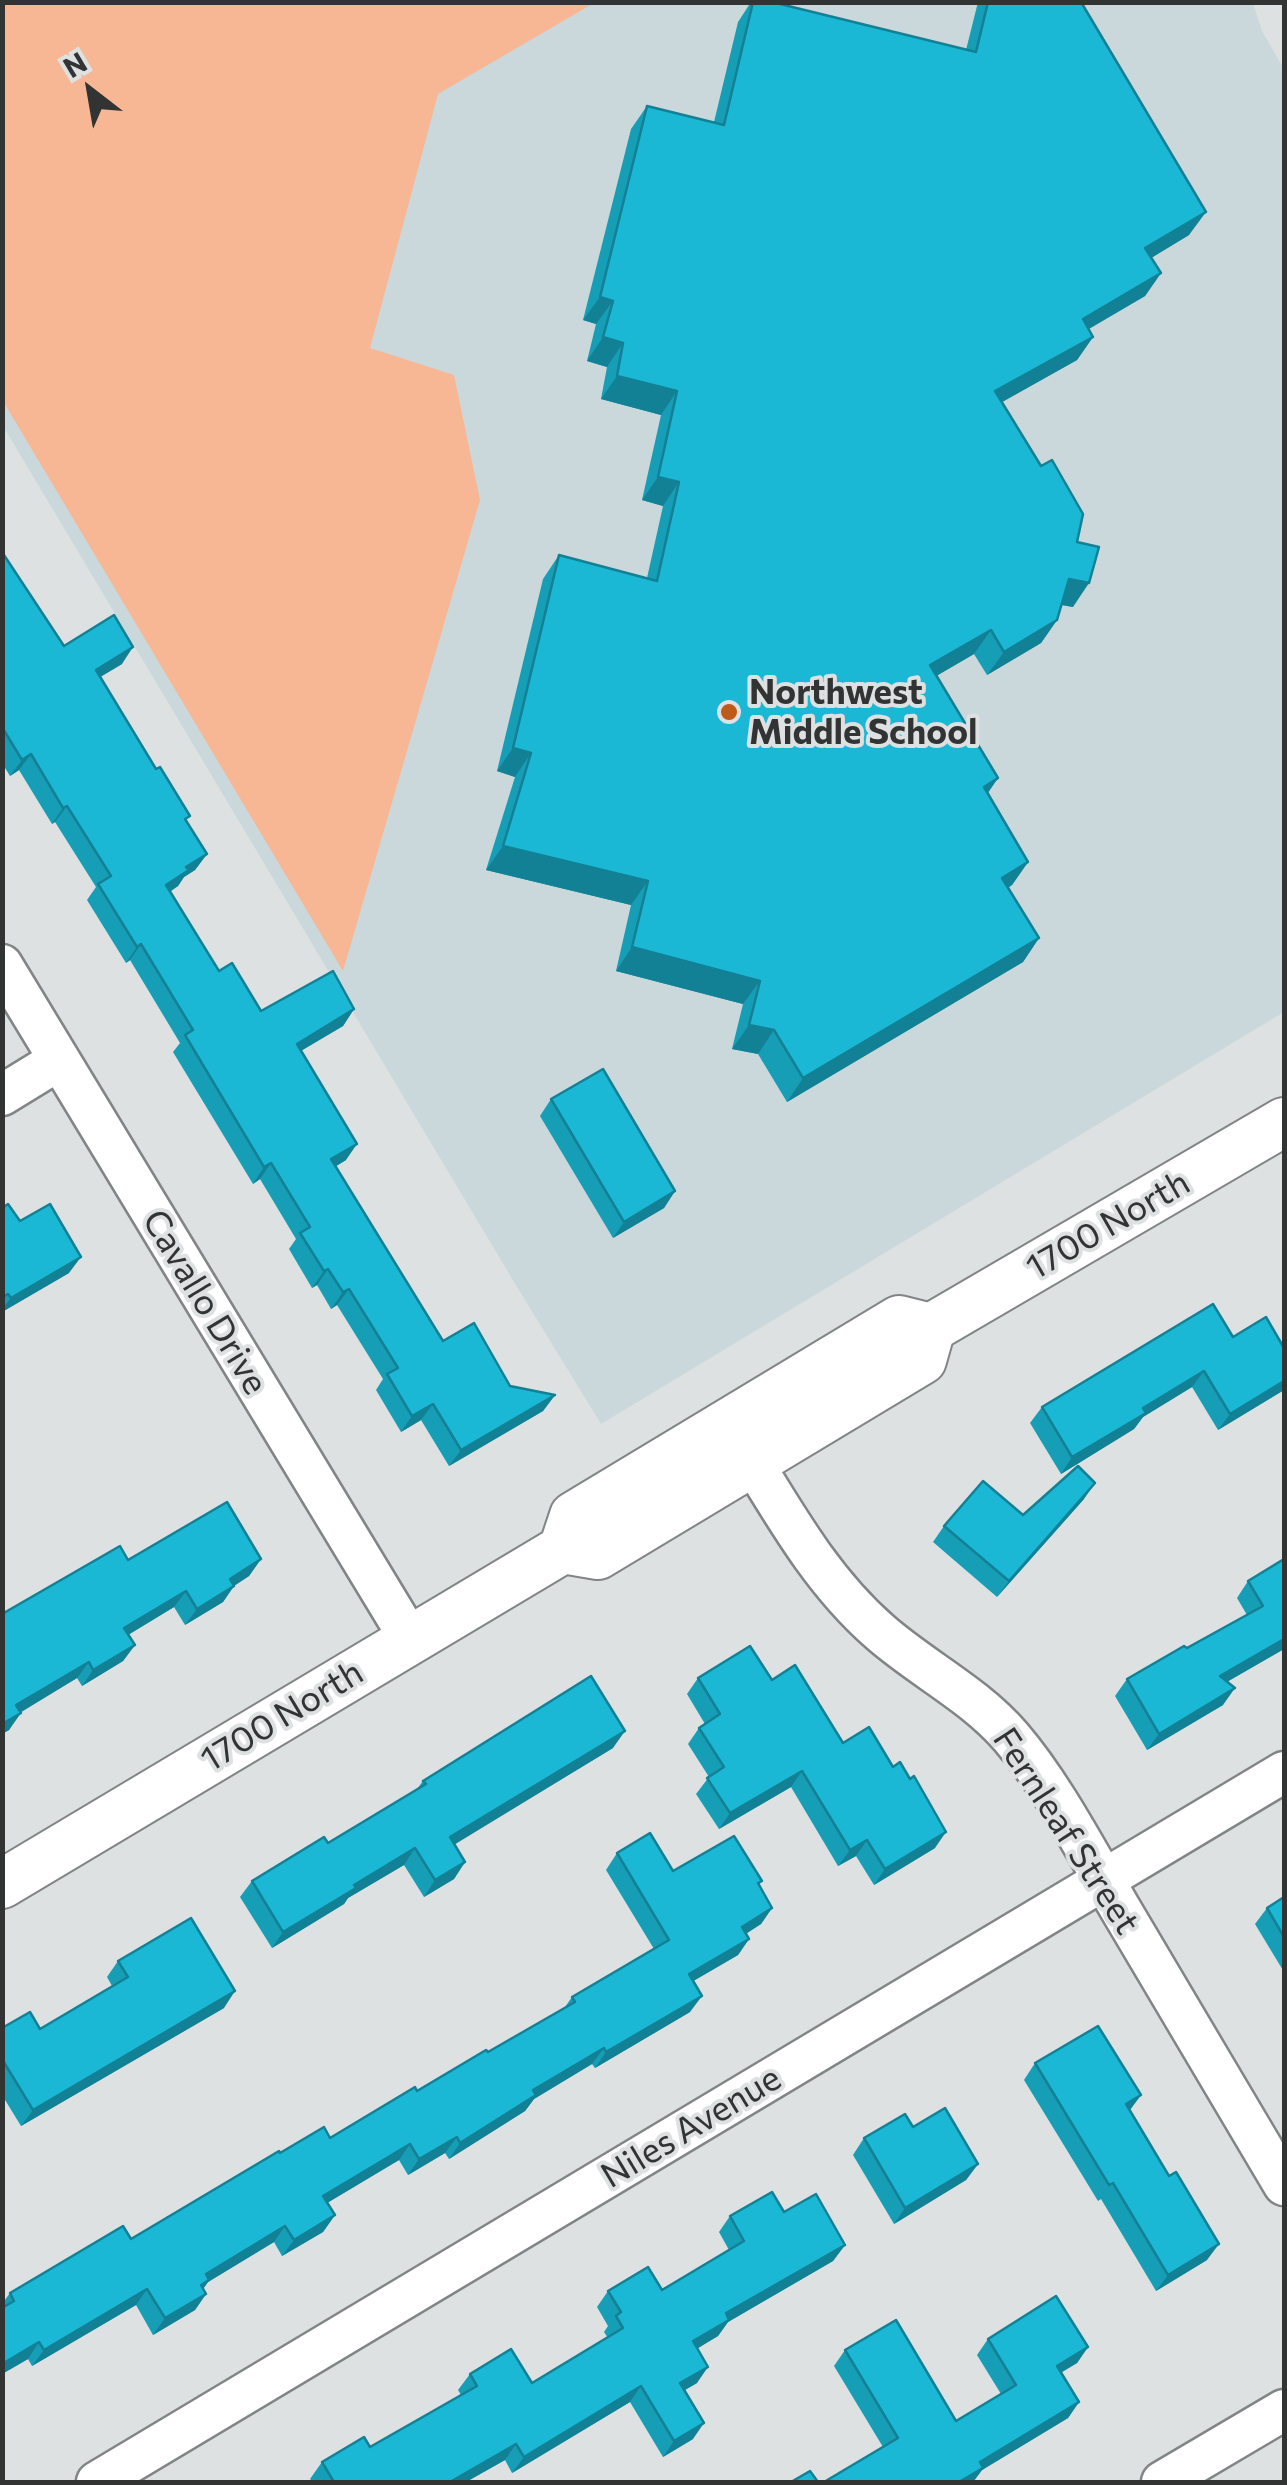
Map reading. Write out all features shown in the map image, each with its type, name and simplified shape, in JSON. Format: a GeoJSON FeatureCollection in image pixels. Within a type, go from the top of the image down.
{"type":"FeatureCollection","features":[{"type":"Feature","properties":{"kind":"street","name":"Cavallo Drive"},"geometry":{"type":"LineString","coordinates":[[2,965],[410,1639]]}},
{"type":"Feature","properties":{"kind":"street"},"geometry":{"type":"LineString","coordinates":[[2,1094],[59,1060]]}},
{"type":"Feature","properties":{"kind":"street","name":"1700 North"},"geometry":{"type":"LineString","coordinates":[[2,1884],[563,1549],[574,1516],[740,1442],[899,1320],[930,1328],[1284,1122]]}},
{"type":"Feature","properties":{"kind":"street","name":"Fernleaf Street"},"geometry":{"type":"LineString","coordinates":[[740,1442],[826,1576],[882,1634],[989,1714],[1039,1776],[1284,2185]]}},
{"type":"Feature","properties":{"kind":"street","name":"Niles Avenue"},"geometry":{"type":"LineString","coordinates":[[96,2482],[1284,1772]]}},
{"type":"Feature","properties":{"kind":"street"},"geometry":{"type":"LineString","coordinates":[[1162,2482],[1284,2410]]}},
{"type":"Feature","properties":{"kind":"shaded area","name":"Northwest Middle School"},"geometry":{"type":"Polygon","coordinates":[[[2,3],[1253,3],[1262,31],[1284,69],[1284,1012],[601,1424],[3,426],[2,3]]]}},
{"type":"Feature","properties":{"kind":"shaded area"},"geometry":{"type":"Polygon","coordinates":[[[2,3],[594,3],[438,94],[370,348],[454,375],[480,500],[343,971],[3,401],[2,3]]]}},
{"type":"Feature","properties":{"kind":"building"},"geometry":{"type":"Polygon","coordinates":[[[753,2],[772,2],[976,52],[988,2],[1081,2],[1206,212],[1145,248],[1161,273],[1083,319],[1093,337],[995,391],[1041,466],[1052,460],[1083,514],[1077,542],[1099,547],[1089,583],[1069,579],[1057,620],[1004,652],[991,630],[930,665],[998,778],[984,787],[1028,862],[1002,878],[1039,938],[803,1078],[774,1030],[749,1025],[760,981],[632,947],[648,881],[503,846],[531,753],[513,748],[559,555],[657,581],[679,482],[658,477],[677,391],[617,376],[623,343],[603,337],[613,301],[600,297],[647,106],[724,125],[753,2]]]}},
{"type":"Feature","properties":{"kind":"building"},"geometry":{"type":"Polygon","coordinates":[[[2,552],[64,646],[114,615],[133,647],[96,670],[156,769],[160,767],[190,816],[185,819],[207,854],[166,885],[219,971],[232,963],[261,1011],[333,971],[354,1009],[297,1044],[357,1144],[331,1159],[443,1341],[474,1323],[510,1386],[555,1395],[461,1450],[433,1404],[412,1416],[387,1374],[398,1368],[349,1289],[343,1292],[328,1269],[324,1271],[300,1233],[310,1227],[271,1163],[264,1167],[185,1035],[193,1030],[141,944],[137,947],[98,884],[111,876],[31,754],[22,760],[2,727],[2,552]]]}},
{"type":"Feature","properties":{"kind":"building"},"geometry":{"type":"Polygon","coordinates":[[[603,1069],[675,1191],[624,1222],[551,1099],[603,1069]]]}},
{"type":"Feature","properties":{"kind":"building"},"geometry":{"type":"Polygon","coordinates":[[[8,1204],[20,1221],[50,1204],[81,1257],[11,1298],[8,1294],[2,1297],[2,1208],[8,1204]]]}},
{"type":"Feature","properties":{"kind":"building"},"geometry":{"type":"Polygon","coordinates":[[[1213,1304],[1233,1337],[1266,1317],[1284,1348],[1284,1381],[1230,1414],[1204,1371],[1143,1408],[1146,1413],[1072,1457],[1042,1407],[1213,1304]]]}},
{"type":"Feature","properties":{"kind":"building"},"geometry":{"type":"Polygon","coordinates":[[[1078,1466],[1095,1483],[1009,1581],[944,1526],[983,1481],[1023,1515],[1078,1466]]]}},
{"type":"Feature","properties":{"kind":"building"},"geometry":{"type":"Polygon","coordinates":[[[227,1502],[261,1559],[230,1579],[234,1586],[197,1609],[186,1591],[124,1628],[135,1645],[93,1670],[89,1662],[16,1705],[21,1713],[2,1724],[2,1614],[120,1546],[128,1560],[227,1502]]]}},
{"type":"Feature","properties":{"kind":"building"},"geometry":{"type":"Polygon","coordinates":[[[1284,1559],[1284,1639],[1220,1676],[1235,1688],[1159,1734],[1127,1679],[1263,1606],[1248,1581],[1284,1559]]]}},
{"type":"Feature","properties":{"kind":"building"},"geometry":{"type":"Polygon","coordinates":[[[750,1646],[772,1680],[795,1665],[843,1743],[869,1727],[893,1767],[900,1762],[910,1779],[914,1776],[946,1832],[885,1869],[867,1840],[850,1850],[802,1771],[730,1813],[707,1778],[724,1767],[699,1728],[720,1714],[698,1678],[750,1646]]]}},
{"type":"Feature","properties":{"kind":"building"},"geometry":{"type":"Polygon","coordinates":[[[591,1676],[625,1731],[450,1837],[465,1862],[435,1880],[415,1848],[283,1932],[252,1881],[324,1837],[328,1843],[426,1784],[423,1781],[591,1676]]]}},
{"type":"Feature","properties":{"kind":"building"},"geometry":{"type":"Polygon","coordinates":[[[650,1833],[673,1871],[734,1836],[762,1881],[758,1883],[772,1908],[742,1927],[749,1939],[689,1974],[702,1996],[533,2090],[536,2095],[460,2143],[457,2137],[419,2159],[410,2144],[323,2196],[335,2215],[294,2240],[285,2226],[206,2274],[209,2280],[201,2285],[206,2294],[165,2318],[147,2289],[44,2350],[39,2342],[2,2364],[2,2308],[14,2301],[10,2293],[123,2226],[131,2239],[324,2127],[330,2138],[415,2087],[417,2091],[575,2002],[572,1997],[669,1940],[617,1853],[650,1833]]]}},
{"type":"Feature","properties":{"kind":"building"},"geometry":{"type":"Polygon","coordinates":[[[1284,1897],[1284,1937],[1267,1908],[1284,1897]]]}},
{"type":"Feature","properties":{"kind":"building"},"geometry":{"type":"Polygon","coordinates":[[[191,1918],[235,1991],[33,2110],[2,2059],[2,2028],[30,2012],[40,2029],[128,1977],[118,1961],[191,1918]]]}},
{"type":"Feature","properties":{"kind":"building"},"geometry":{"type":"Polygon","coordinates":[[[1098,2026],[1141,2095],[1126,2104],[1169,2176],[1176,2172],[1219,2244],[1168,2275],[1035,2063],[1098,2026]]]}},
{"type":"Feature","properties":{"kind":"building"},"geometry":{"type":"Polygon","coordinates":[[[945,2108],[978,2164],[905,2208],[864,2138],[905,2114],[913,2127],[945,2108]]]}},
{"type":"Feature","properties":{"kind":"building"},"geometry":{"type":"Polygon","coordinates":[[[772,2192],[784,2212],[816,2194],[845,2245],[726,2313],[729,2320],[693,2341],[708,2367],[680,2383],[704,2423],[674,2441],[641,2386],[524,2457],[516,2444],[450,2482],[334,2482],[322,2462],[364,2437],[370,2447],[477,2386],[470,2374],[511,2349],[532,2383],[623,2328],[616,2316],[621,2312],[608,2291],[648,2267],[662,2290],[744,2241],[730,2216],[772,2192]]]}},
{"type":"Feature","properties":{"kind":"building"},"geometry":{"type":"Polygon","coordinates":[[[1056,2296],[1088,2347],[1057,2366],[1079,2402],[980,2462],[983,2468],[959,2482],[824,2482],[898,2438],[845,2350],[896,2320],[956,2421],[1016,2385],[988,2339],[1056,2296]]]}},
{"type":"Feature","properties":{"kind":"building"},"geometry":{"type":"Polygon","coordinates":[[[810,2471],[818,2482],[791,2482],[810,2471]]]}},
{"type":"Feature","properties":{"kind":"place","name":"Northwest Middle School"},"geometry":{"type":"Point","coordinates":[729,712]}}]}
